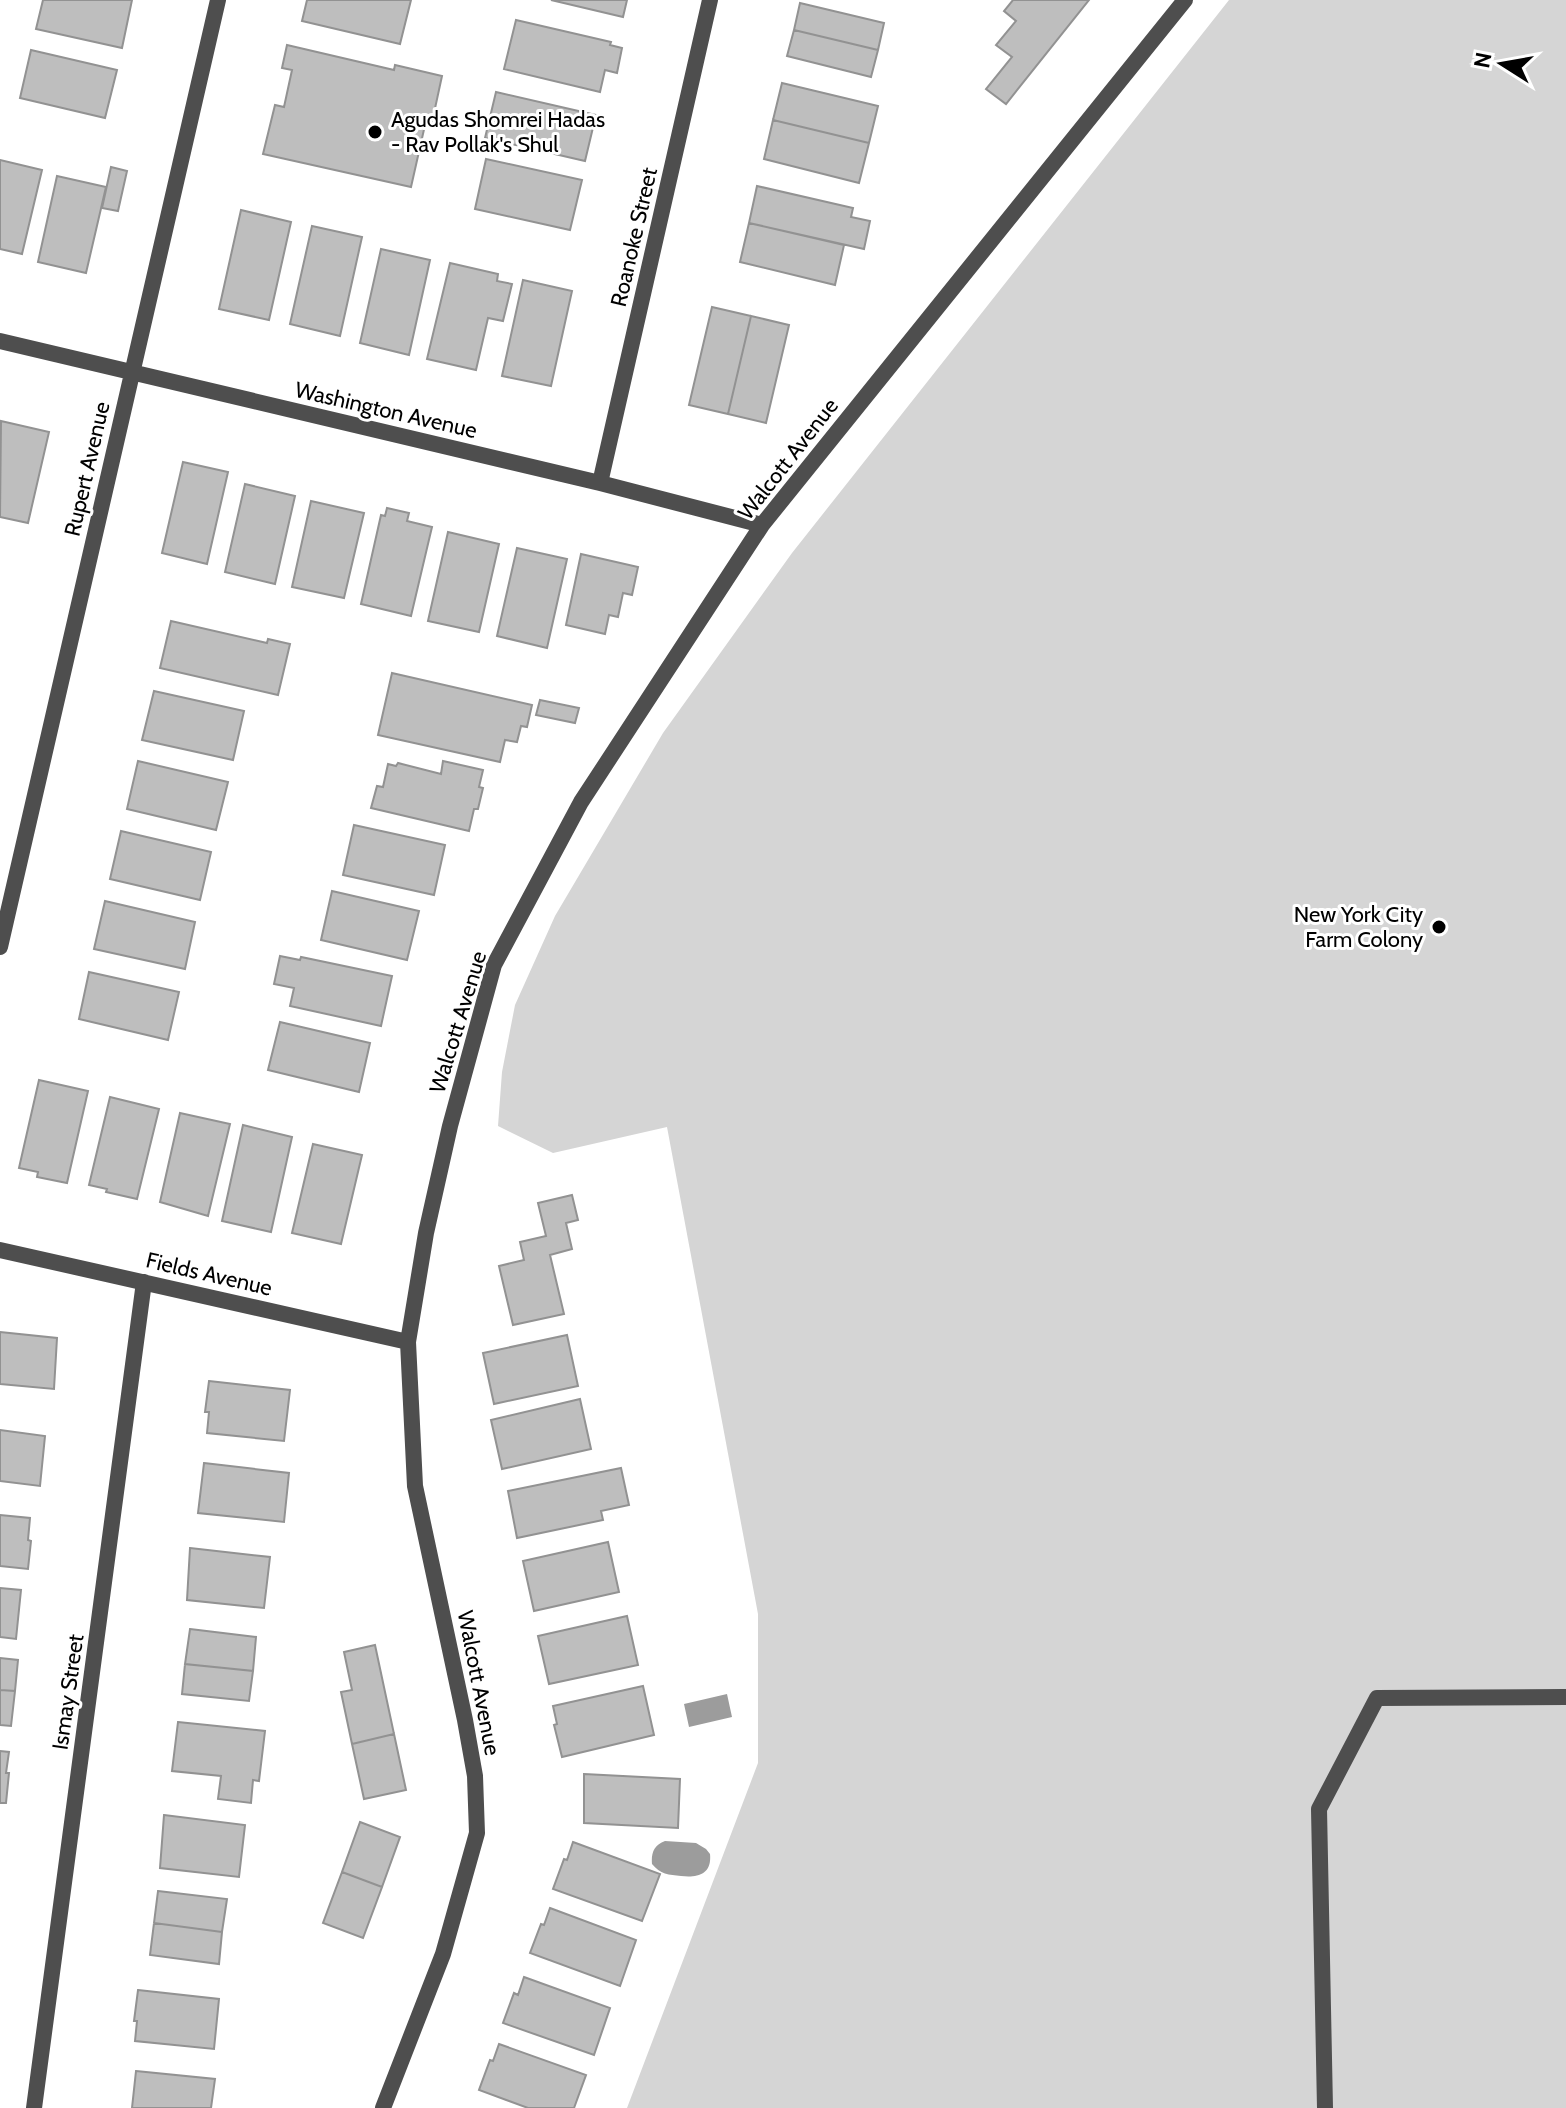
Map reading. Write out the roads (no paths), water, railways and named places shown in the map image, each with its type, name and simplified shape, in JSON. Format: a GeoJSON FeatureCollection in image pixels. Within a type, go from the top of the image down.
{"type":"FeatureCollection","features":[{"type":"Feature","properties":{"kind":"street","name":"Rupert Avenue"},"geometry":{"type":"LineString","coordinates":[[0,947],[218,0]]}},
{"type":"Feature","properties":{"kind":"street","name":"Roanoke Street"},"geometry":{"type":"LineString","coordinates":[[600,483],[710,0]]}},
{"type":"Feature","properties":{"kind":"street","name":"Walcott Avenue"},"geometry":{"type":"LineString","coordinates":[[383,2108],[443,1954],[477,1833],[475,1776],[465,1720],[415,1486],[408,1342],[426,1233],[450,1126],[494,965],[581,802],[762,525],[1185,0]]}},
{"type":"Feature","properties":{"kind":"street","name":"Washington Avenue"},"geometry":{"type":"LineString","coordinates":[[0,341],[600,483],[762,525]]}},
{"type":"Feature","properties":{"kind":"street","name":"Fields Avenue"},"geometry":{"type":"LineString","coordinates":[[0,1250],[408,1342]]}},
{"type":"Feature","properties":{"kind":"street","name":"Ismay Street"},"geometry":{"type":"LineString","coordinates":[[34,2108],[144,1282]]}},
{"type":"Feature","properties":{"kind":"street"},"geometry":{"type":"LineString","coordinates":[[1325,2108],[1319,1809],[1377,1698],[1566,1697]]}},
{"type":"Feature","properties":{"kind":"place","name":"Agudas Shomrei Hadas - Rav Pollak's Shul"},"geometry":{"type":"Point","coordinates":[375,132]}},
{"type":"Feature","properties":{"kind":"place","name":"New York City Farm Colony"},"geometry":{"type":"Point","coordinates":[1439,927]}}]}
